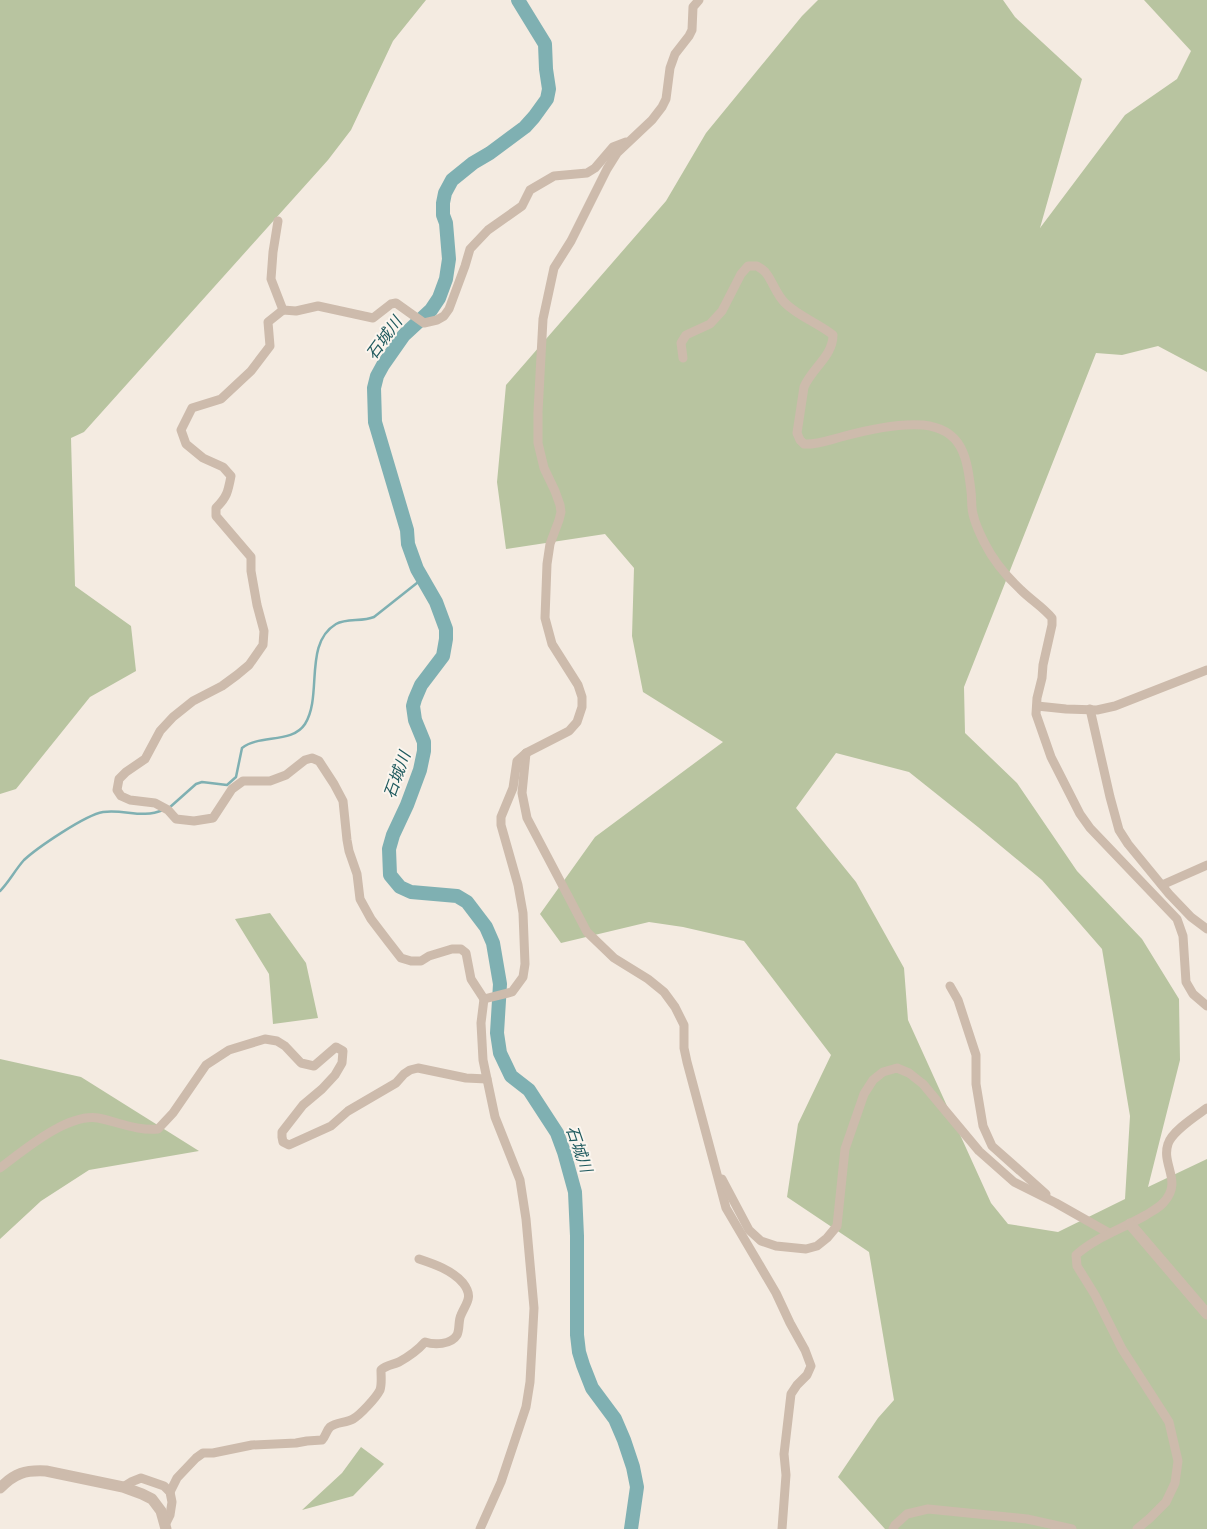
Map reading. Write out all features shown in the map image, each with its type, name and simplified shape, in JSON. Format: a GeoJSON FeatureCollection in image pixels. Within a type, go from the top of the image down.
{"type":"FeatureCollection","features":[{"type":"Feature","properties":{"kind":"street"},"geometry":{"type":"LineString","coordinates":[[486,999],[512,992],[523,977],[525,964],[523,913],[518,884],[501,825],[501,816],[512,788],[517,761],[526,753],[569,731],[577,722],[582,707],[582,697],[578,685],[552,644],[545,618],[546,564],[550,544],[561,512],[560,505],[544,468],[538,443],[543,319],[554,268],[607,169],[617,153],[652,120],[666,99],[672,61],[692,30],[693,6],[699,0]]}},
{"type":"Feature","properties":{"kind":"street"},"geometry":{"type":"LineString","coordinates":[[480,1529],[501,1482],[526,1407],[530,1382],[534,1308],[526,1219],[520,1180],[495,1117],[483,1060],[481,1023],[486,999],[471,978],[466,953],[461,949],[452,949],[421,960],[411,961],[401,958],[371,919],[360,899],[357,874],[349,851],[342,801],[319,761],[312,758],[305,760],[286,775],[270,781],[243,781],[232,788],[213,818],[194,822],[176,819],[168,810],[155,803],[130,800],[121,796],[117,790],[119,779],[145,759],[160,731],[173,717],[193,701],[222,686],[237,675],[249,665],[264,644],[264,631],[251,571],[251,558],[216,516],[216,508],[225,499],[229,490],[231,476],[223,468],[203,458],[186,444],[181,430],[192,408],[220,399],[251,371],[270,346],[268,322],[283,310],[296,311],[318,306],[373,318],[391,304],[396,303],[424,323],[444,316],[449,309],[470,250],[488,230],[522,206],[530,190],[554,176],[587,173],[595,168],[613,147],[629,141]]}},
{"type":"Feature","properties":{"kind":"street"},"geometry":{"type":"LineString","coordinates":[[278,221],[271,279],[283,310]]}},
{"type":"Feature","properties":{"kind":"street"},"geometry":{"type":"LineString","coordinates":[[683,358],[681,343],[686,335],[710,324],[722,312],[741,274],[748,266],[757,266],[766,272],[777,294],[786,304],[833,335],[831,349],[807,380],[804,387],[797,433],[804,444],[816,444],[861,432],[908,425],[938,428],[954,437],[965,454],[972,492],[973,514],[984,542],[1001,568],[1022,591],[1052,618],[1051,633],[1042,665],[1036,714],[1051,757],[1080,814],[1090,828],[1177,918],[1183,936],[1186,982],[1193,994],[1207,1006]]}},
{"type":"Feature","properties":{"kind":"street"},"geometry":{"type":"LineString","coordinates":[[1037,706],[1097,710],[1115,706],[1207,670]]}},
{"type":"Feature","properties":{"kind":"street"},"geometry":{"type":"LineString","coordinates":[[1090,709],[1119,830],[1128,844],[1162,885],[1191,917],[1207,929]]}},
{"type":"Feature","properties":{"kind":"street"},"geometry":{"type":"LineString","coordinates":[[526,753],[522,793],[527,818],[587,932],[614,958],[648,979],[664,992],[675,1007],[684,1026],[684,1048],[687,1062],[726,1208],[776,1293],[805,1350],[811,1366],[807,1375],[796,1385],[791,1394],[784,1454],[786,1475],[782,1529]]}},
{"type":"Feature","properties":{"kind":"street"},"geometry":{"type":"LineString","coordinates":[[1162,885],[1207,865]]}},
{"type":"Feature","properties":{"kind":"street"},"geometry":{"type":"LineString","coordinates":[[950,986],[958,1000],[976,1055],[976,1084],[983,1126],[992,1146],[1056,1203]]}},
{"type":"Feature","properties":{"kind":"street"},"geometry":{"type":"LineString","coordinates":[[0,1168],[52,1131],[70,1122],[84,1118],[96,1118],[136,1128],[158,1129],[173,1114],[206,1065],[229,1050],[265,1040],[277,1041],[285,1046],[301,1063],[314,1066],[336,1047],[343,1051],[342,1063],[335,1075],[303,1105],[282,1132],[283,1142],[289,1145],[331,1126],[348,1111],[396,1084],[410,1070],[418,1068],[466,1078],[487,1079]]}},
{"type":"Feature","properties":{"kind":"street"},"geometry":{"type":"LineString","coordinates":[[715,1165],[749,1230],[760,1240],[776,1246],[806,1249],[817,1246],[828,1238],[837,1226],[845,1149],[864,1094],[873,1080],[883,1072],[897,1068],[909,1073],[923,1084],[979,1151],[1014,1182],[1109,1233]]}},
{"type":"Feature","properties":{"kind":"street"},"geometry":{"type":"LineString","coordinates":[[1137,1529],[1166,1502],[1175,1483],[1178,1461],[1169,1422],[1122,1349],[1095,1295],[1077,1266],[1076,1255],[1109,1233],[1130,1224],[1160,1207],[1172,1191],[1173,1179],[1167,1155],[1168,1143],[1174,1134],[1207,1108]]}},
{"type":"Feature","properties":{"kind":"street"},"geometry":{"type":"LineString","coordinates":[[1130,1224],[1207,1314]]}},
{"type":"Feature","properties":{"kind":"street"},"geometry":{"type":"LineString","coordinates":[[170,1492],[177,1478],[196,1458],[203,1454],[213,1454],[252,1445],[322,1440],[326,1437],[328,1429],[333,1425],[352,1420],[372,1400],[379,1391],[382,1382],[381,1370],[386,1366],[398,1362],[419,1349],[424,1342],[431,1344],[445,1343],[453,1340],[460,1316],[468,1302],[468,1292],[455,1275],[437,1265],[418,1259]]}},
{"type":"Feature","properties":{"kind":"street"},"geometry":{"type":"LineString","coordinates":[[0,1488],[19,1473],[33,1470],[123,1487],[152,1499],[161,1511],[166,1527]]}},
{"type":"Feature","properties":{"kind":"street"},"geometry":{"type":"LineString","coordinates":[[123,1487],[142,1478],[164,1486],[170,1492],[172,1502],[166,1527]]}},
{"type":"Feature","properties":{"kind":"street"},"geometry":{"type":"LineString","coordinates":[[893,1529],[895,1524],[907,1514],[928,1509],[1027,1518],[1072,1529]]}},
{"type":"Feature","properties":{"kind":"green space"},"geometry":{"type":"Polygon","coordinates":[[[0,0],[426,0],[393,41],[351,130],[328,160],[84,432],[71,438],[75,586],[131,626],[136,671],[90,697],[16,789],[0,794],[0,0]]]}},
{"type":"Feature","properties":{"kind":"green space"},"geometry":{"type":"Polygon","coordinates":[[[818,0],[1003,0],[1015,17],[1082,79],[1040,228],[1125,115],[1177,79],[1191,51],[1144,0],[1207,0],[1207,372],[1158,346],[1122,355],[1096,353],[964,687],[965,733],[1017,783],[1077,871],[1142,939],[1179,999],[1180,1060],[1148,1187],[1207,1159],[1207,1529],[885,1529],[838,1477],[878,1418],[894,1400],[869,1252],[787,1197],[798,1124],[831,1055],[744,941],[683,927],[649,922],[561,943],[540,914],[595,837],[723,742],[643,692],[632,636],[634,568],[605,534],[506,549],[497,482],[506,385],[666,201],[706,133],[802,16],[818,0]],[[836,753],[796,808],[856,882],[904,968],[908,1020],[991,1203],[1008,1224],[1058,1232],[1125,1199],[1130,1116],[1102,949],[1042,880],[909,772],[836,753]]]}},
{"type":"Feature","properties":{"kind":"green space"},"geometry":{"type":"Polygon","coordinates":[[[270,913],[306,963],[318,1018],[273,1024],[269,974],[235,919],[270,913]]]}},
{"type":"Feature","properties":{"kind":"green space"},"geometry":{"type":"Polygon","coordinates":[[[0,1059],[81,1077],[199,1151],[89,1170],[41,1201],[0,1239],[0,1059]]]}},
{"type":"Feature","properties":{"kind":"green space"},"geometry":{"type":"Polygon","coordinates":[[[361,1447],[384,1464],[353,1496],[302,1510],[342,1473],[361,1447]]]}},
{"type":"Feature","properties":{"kind":"waterway","name":"石城川"},"geometry":{"type":"LineString","coordinates":[[518,0],[545,44],[549,89],[547,99],[525,127],[452,180],[445,193],[443,203],[449,259],[446,279],[439,298],[431,310],[404,335],[383,365],[377,376],[374,388],[375,422],[407,530],[408,544],[417,569],[436,602],[446,629],[443,656],[421,685],[413,706],[415,720],[424,742],[424,751],[420,770],[389,849],[390,875],[400,887],[411,892],[457,896],[467,902],[486,927],[493,943],[500,984],[497,1033],[500,1053],[511,1076],[529,1090],[557,1133],[575,1192],[577,1335],[579,1352],[592,1388],[615,1419],[633,1467],[637,1487],[631,1529]]}},
{"type":"Feature","properties":{"kind":"waterway"},"geometry":{"type":"LineString","coordinates":[[169,808],[196,784],[202,782],[227,785],[236,777],[242,748],[258,741],[284,737],[299,730],[305,724],[310,712],[313,699],[316,657],[326,633],[340,622],[374,617],[422,579]]}},
{"type":"Feature","properties":{"kind":"waterway"},"geometry":{"type":"LineString","coordinates":[[0,891],[24,860],[50,840],[95,814],[111,811],[148,814],[163,810]]}}]}
